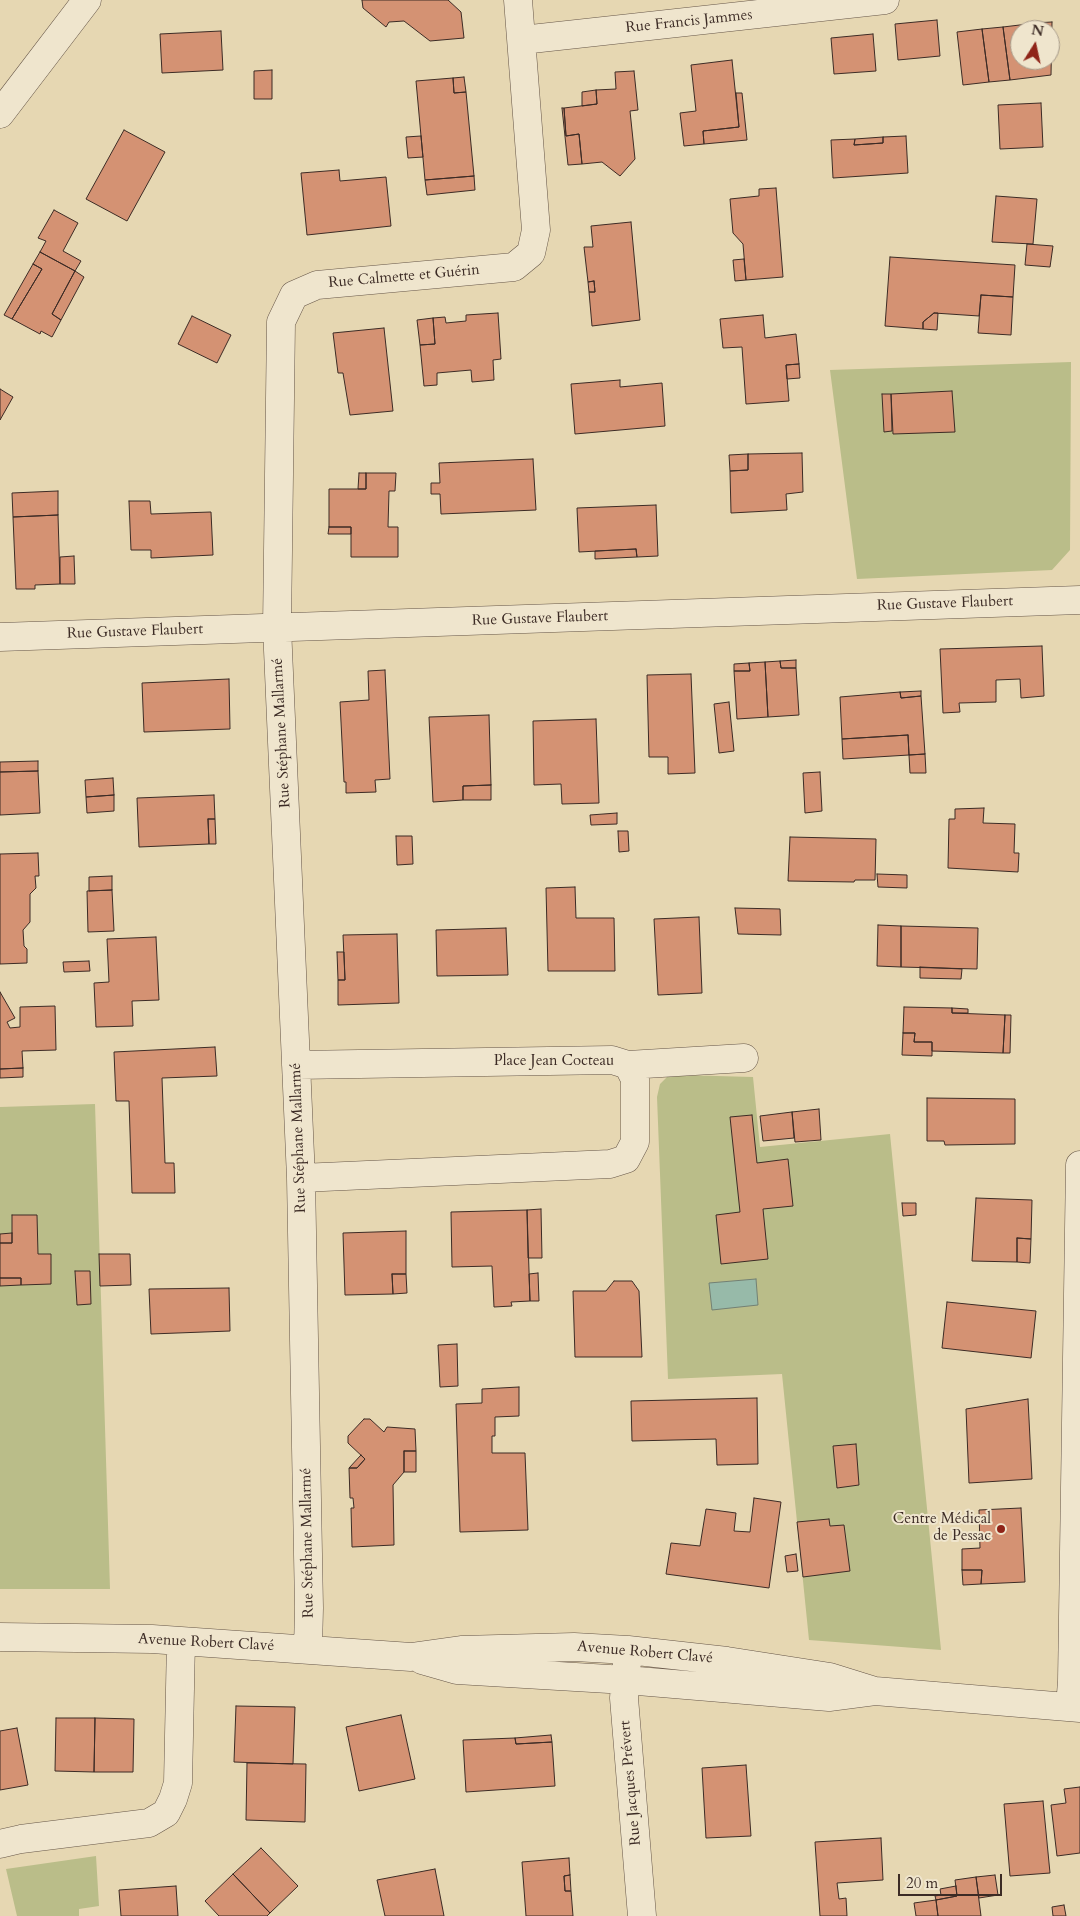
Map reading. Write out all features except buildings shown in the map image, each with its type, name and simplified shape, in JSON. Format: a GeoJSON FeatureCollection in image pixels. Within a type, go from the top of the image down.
{"type":"FeatureCollection","features":[{"type":"Feature","properties":{"kind":"street"},"geometry":{"type":"LineString","coordinates":[[0,114],[87,0]]}},
{"type":"Feature","properties":{"kind":"street","name":"Rue Calmette et Guérin"},"geometry":{"type":"LineString","coordinates":[[277,627],[281,322],[294,295],[317,284],[514,268],[531,253],[536,230],[518,0]]}},
{"type":"Feature","properties":{"kind":"street","name":"Rue Francis Jammes"},"geometry":{"type":"LineString","coordinates":[[522,40],[885,0]]}},
{"type":"Feature","properties":{"kind":"street","name":"Rue Gustave Flaubert"},"geometry":{"type":"LineString","coordinates":[[0,637],[1080,600]]}},
{"type":"Feature","properties":{"kind":"street","name":"Rue Stéphane Mallarmé"},"geometry":{"type":"LineString","coordinates":[[277,627],[301,1178],[309,1615],[308,1649]]}},
{"type":"Feature","properties":{"kind":"street"},"geometry":{"type":"LineString","coordinates":[[628,1065],[744,1058]]}},
{"type":"Feature","properties":{"kind":"street","name":"Place Jean Cocteau"},"geometry":{"type":"LineString","coordinates":[[296,1065],[612,1060],[628,1065],[635,1079],[635,1142],[626,1159],[610,1164],[301,1178]]}},
{"type":"Feature","properties":{"kind":"street"},"geometry":{"type":"LineString","coordinates":[[1075,1708],[1072,1681],[1080,1165]]}},
{"type":"Feature","properties":{"kind":"street","name":"Avenue Robert Clavé"},"geometry":{"type":"LineString","coordinates":[[0,1637],[181,1641],[411,1656],[461,1650],[574,1647],[628,1650],[727,1661],[830,1678],[875,1691],[1075,1708]]}},
{"type":"Feature","properties":{"kind":"street"},"geometry":{"type":"LineString","coordinates":[[0,1844],[21,1839],[149,1823],[166,1812],[178,1783],[181,1641]]}},
{"type":"Feature","properties":{"kind":"street","name":"Rue Jacques Prévert"},"geometry":{"type":"LineString","coordinates":[[628,1650],[625,1703],[642,1916]]}},
{"type":"Feature","properties":{"kind":"street","name":"Avenue Robert Clavé"},"geometry":{"type":"LineString","coordinates":[[411,1656],[458,1670],[626,1680],[829,1697],[875,1691]]}},
{"type":"Feature","properties":{"kind":"green space"},"geometry":{"type":"Polygon","coordinates":[[[1071,362],[1070,550],[1052,570],[857,579],[830,370],[1071,362]]]}},
{"type":"Feature","properties":{"kind":"green space"},"geometry":{"type":"Polygon","coordinates":[[[679,1075],[753,1077],[760,1147],[890,1134],[941,1650],[809,1640],[782,1374],[668,1379],[657,1097],[660,1084],[667,1077],[679,1075]]]}},
{"type":"Feature","properties":{"kind":"green space"},"geometry":{"type":"Polygon","coordinates":[[[95,1104],[110,1589],[0,1589],[0,1107],[95,1104]]]}},
{"type":"Feature","properties":{"kind":"green space"},"geometry":{"type":"Polygon","coordinates":[[[96,1856],[99,1906],[79,1909],[79,1916],[17,1916],[6,1869],[96,1856]]]}},
{"type":"Feature","properties":{"kind":"shaded area"},"geometry":{"type":"Polygon","coordinates":[[[756,1279],[758,1305],[712,1310],[709,1283],[756,1279]]]}},
{"type":"Feature","properties":{"kind":"place","name":"Centre Médical de Pessac"},"geometry":{"type":"Point","coordinates":[1001,1529]}}]}
